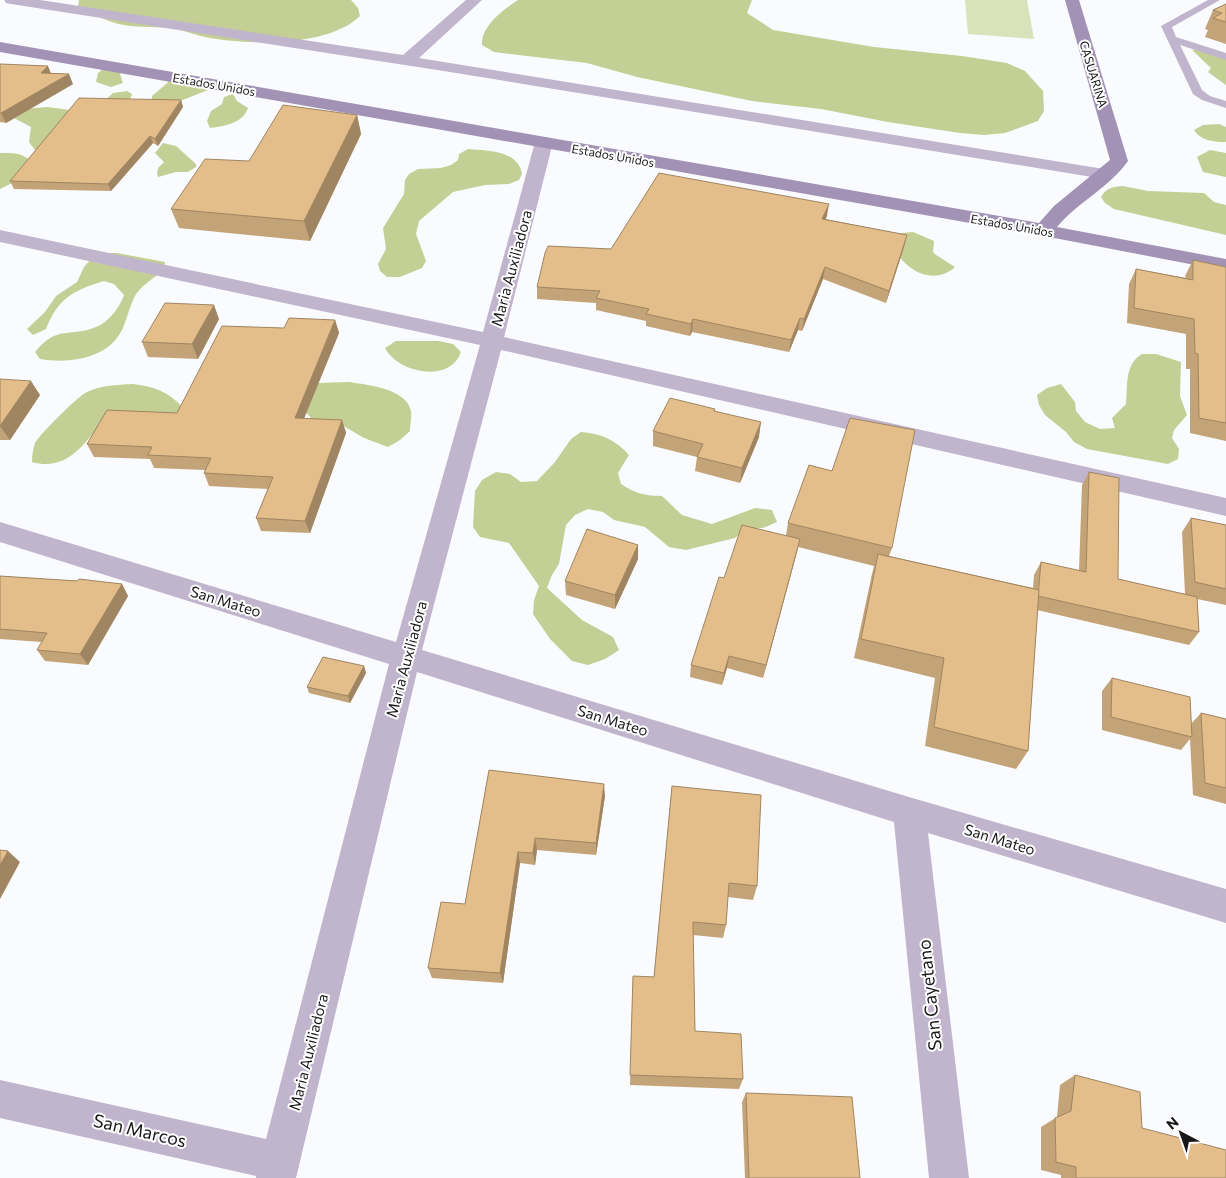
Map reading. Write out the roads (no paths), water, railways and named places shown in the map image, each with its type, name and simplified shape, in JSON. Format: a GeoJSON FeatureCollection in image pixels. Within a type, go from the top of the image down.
{"type":"FeatureCollection","features":[{"type":"Feature","properties":{"kind":"street"},"geometry":{"type":"LineString","coordinates":[[11,0],[407,60],[1104,174]]}},
{"type":"Feature","properties":{"kind":"street"},"geometry":{"type":"LineString","coordinates":[[407,60],[474,0]]}},
{"type":"Feature","properties":{"kind":"street","name":"CASUARINA"},"geometry":{"type":"LineString","coordinates":[[1072,0],[1118,149],[1119,161],[1104,174]]}},
{"type":"Feature","properties":{"kind":"street","name":"Estados Unidos"},"geometry":{"type":"LineString","coordinates":[[0,47],[1044,230],[1226,265]]}},
{"type":"Feature","properties":{"kind":"street","name":"Maria Auxiliadora"},"geometry":{"type":"LineString","coordinates":[[278,1170],[406,656],[544,142]]}},
{"type":"Feature","properties":{"kind":"street"},"geometry":{"type":"LineString","coordinates":[[1044,230],[1061,210],[1104,174]]}},
{"type":"Feature","properties":{"kind":"street"},"geometry":{"type":"LineString","coordinates":[[0,236],[492,341],[1226,507]]}},
{"type":"Feature","properties":{"kind":"street","name":"San Mateo"},"geometry":{"type":"LineString","coordinates":[[0,532],[909,812],[1226,906]]}},
{"type":"Feature","properties":{"kind":"street","name":"San Cayetano"},"geometry":{"type":"LineString","coordinates":[[909,812],[949,1178]]}},
{"type":"Feature","properties":{"kind":"street","name":"San Marcos"},"geometry":{"type":"LineString","coordinates":[[0,1099],[278,1170]]}},
{"type":"Feature","properties":{"kind":"lane"},"geometry":{"type":"LineString","coordinates":[[1215,0],[1166,26],[1174,39],[1197,92],[1226,106]]}},
{"type":"Feature","properties":{"kind":"lane"},"geometry":{"type":"LineString","coordinates":[[1174,39],[1226,57]]}}]}
